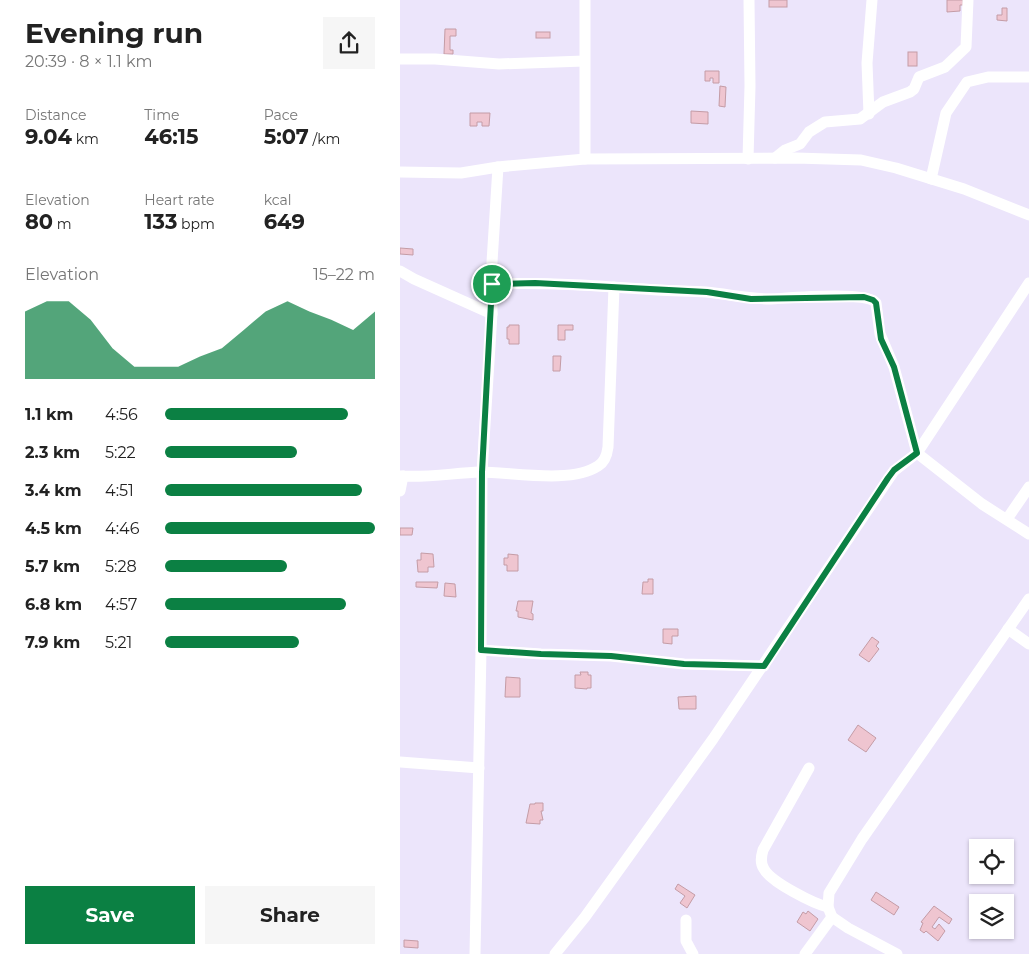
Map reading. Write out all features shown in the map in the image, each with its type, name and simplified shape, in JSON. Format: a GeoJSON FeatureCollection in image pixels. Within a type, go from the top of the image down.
{"type":"FeatureCollection","features":[{"type":"Feature","properties":{"kind":"street"},"geometry":{"type":"LineString","coordinates":[[585,0],[585,159]]}},
{"type":"Feature","properties":{"kind":"street"},"geometry":{"type":"LineString","coordinates":[[748,159],[750,86],[749,0]]}},
{"type":"Feature","properties":{"kind":"street"},"geometry":{"type":"LineString","coordinates":[[869,114],[867,63],[872,0]]}},
{"type":"Feature","properties":{"kind":"street"},"geometry":{"type":"LineString","coordinates":[[776,158],[785,150],[800,144],[809,132],[825,122],[860,119],[883,102],[910,92],[914,89],[919,77],[945,67],[965,48],[968,0]]}},
{"type":"Feature","properties":{"kind":"street"},"geometry":{"type":"LineString","coordinates":[[400,59],[435,59],[499,64],[584,62]]}},
{"type":"Feature","properties":{"kind":"street"},"geometry":{"type":"LineString","coordinates":[[931,179],[946,113],[967,82],[988,77],[1029,77]]}},
{"type":"Feature","properties":{"kind":"street"},"geometry":{"type":"LineString","coordinates":[[400,172],[460,173],[498,167],[585,159],[776,158],[861,160],[896,168],[964,189],[1029,215]]}},
{"type":"Feature","properties":{"kind":"street"},"geometry":{"type":"LineString","coordinates":[[475,954],[481,650],[482,472],[492,314],[498,167]]}},
{"type":"Feature","properties":{"kind":"street"},"geometry":{"type":"LineString","coordinates":[[400,271],[492,314]]}},
{"type":"Feature","properties":{"kind":"street"},"geometry":{"type":"LineString","coordinates":[[492,284],[535,283],[707,292],[751,299],[833,296],[864,297],[873,300],[876,303],[881,339],[894,367],[917,453],[982,504],[1029,534]]}},
{"type":"Feature","properties":{"kind":"street"},"geometry":{"type":"LineString","coordinates":[[555,954],[606,888],[764,666],[888,478],[894,470],[917,453],[1029,283]]}},
{"type":"Feature","properties":{"kind":"street"},"geometry":{"type":"LineString","coordinates":[[400,491],[401,476],[482,472],[564,475],[590,470],[604,462],[608,447],[614,287]]}},
{"type":"Feature","properties":{"kind":"street"},"geometry":{"type":"LineString","coordinates":[[1006,519],[1029,487]]}},
{"type":"Feature","properties":{"kind":"street"},"geometry":{"type":"LineString","coordinates":[[805,954],[830,912],[829,893],[848,861],[1029,600]]}},
{"type":"Feature","properties":{"kind":"street"},"geometry":{"type":"LineString","coordinates":[[1008,629],[1029,644]]}},
{"type":"Feature","properties":{"kind":"street"},"geometry":{"type":"LineString","coordinates":[[481,650],[611,656],[684,664],[764,666]]}},
{"type":"Feature","properties":{"kind":"street"},"geometry":{"type":"LineString","coordinates":[[400,762],[479,768]]}},
{"type":"Feature","properties":{"kind":"street"},"geometry":{"type":"LineString","coordinates":[[809,768],[763,850],[761,860],[764,870],[807,900],[830,912],[848,928],[897,954]]}},
{"type":"Feature","properties":{"kind":"street"},"geometry":{"type":"LineString","coordinates":[[686,920],[686,941],[693,954]]}},
{"type":"Feature","properties":{"kind":"building"},"geometry":{"type":"Polygon","coordinates":[[[769,0],[787,0],[787,7],[769,7],[769,0]]]}},
{"type":"Feature","properties":{"kind":"building"},"geometry":{"type":"Polygon","coordinates":[[[947,0],[963,0],[963,5],[960,5],[960,11],[947,12],[947,0]]]}},
{"type":"Feature","properties":{"kind":"building"},"geometry":{"type":"Polygon","coordinates":[[[1002,8],[1007,8],[1007,21],[997,20],[997,15],[1002,15],[1002,8]]]}},
{"type":"Feature","properties":{"kind":"building"},"geometry":{"type":"Polygon","coordinates":[[[445,29],[456,29],[456,36],[450,36],[450,50],[453,50],[453,54],[444,54],[445,29]]]}},
{"type":"Feature","properties":{"kind":"building"},"geometry":{"type":"Polygon","coordinates":[[[536,32],[550,32],[550,38],[536,38],[536,32]]]}},
{"type":"Feature","properties":{"kind":"building"},"geometry":{"type":"Polygon","coordinates":[[[908,52],[917,52],[917,66],[908,66],[908,52]]]}},
{"type":"Feature","properties":{"kind":"building"},"geometry":{"type":"Polygon","coordinates":[[[705,71],[719,71],[719,83],[713,83],[713,78],[710,78],[710,81],[705,81],[705,71]]]}},
{"type":"Feature","properties":{"kind":"building"},"geometry":{"type":"Polygon","coordinates":[[[720,86],[726,87],[725,107],[719,106],[720,86]]]}},
{"type":"Feature","properties":{"kind":"building"},"geometry":{"type":"Polygon","coordinates":[[[691,111],[708,112],[708,124],[691,123],[691,111]]]}},
{"type":"Feature","properties":{"kind":"building"},"geometry":{"type":"Polygon","coordinates":[[[470,113],[490,113],[489,126],[482,126],[482,122],[477,122],[477,126],[470,126],[470,113]]]}},
{"type":"Feature","properties":{"kind":"building"},"geometry":{"type":"Polygon","coordinates":[[[400,248],[413,249],[413,255],[400,254],[400,248]]]}},
{"type":"Feature","properties":{"kind":"building"},"geometry":{"type":"Polygon","coordinates":[[[509,325],[519,325],[519,344],[509,344],[507,327],[509,325]]]}},
{"type":"Feature","properties":{"kind":"building"},"geometry":{"type":"Polygon","coordinates":[[[558,325],[573,325],[573,330],[565,330],[565,340],[558,340],[558,325]]]}},
{"type":"Feature","properties":{"kind":"building"},"geometry":{"type":"Polygon","coordinates":[[[553,356],[561,356],[560,371],[553,371],[553,356]]]}},
{"type":"Feature","properties":{"kind":"building"},"geometry":{"type":"Polygon","coordinates":[[[400,528],[413,528],[412,535],[400,535],[400,528]]]}},
{"type":"Feature","properties":{"kind":"building"},"geometry":{"type":"Polygon","coordinates":[[[421,553],[433,554],[434,567],[428,567],[428,572],[418,572],[417,560],[421,560],[421,553]]]}},
{"type":"Feature","properties":{"kind":"building"},"geometry":{"type":"Polygon","coordinates":[[[508,554],[518,555],[518,571],[507,571],[507,565],[504,565],[504,558],[508,558],[508,554]]]}},
{"type":"Feature","properties":{"kind":"building"},"geometry":{"type":"Polygon","coordinates":[[[648,579],[653,579],[653,594],[642,594],[643,582],[648,582],[648,579]]]}},
{"type":"Feature","properties":{"kind":"building"},"geometry":{"type":"Polygon","coordinates":[[[416,582],[438,582],[437,588],[416,587],[416,582]]]}},
{"type":"Feature","properties":{"kind":"building"},"geometry":{"type":"Polygon","coordinates":[[[445,583],[455,584],[456,597],[444,596],[445,583]]]}},
{"type":"Feature","properties":{"kind":"building"},"geometry":{"type":"Polygon","coordinates":[[[518,601],[533,601],[531,613],[533,614],[533,620],[518,617],[518,611],[516,611],[518,601]]]}},
{"type":"Feature","properties":{"kind":"building"},"geometry":{"type":"Polygon","coordinates":[[[663,629],[678,629],[678,636],[672,636],[672,644],[663,643],[663,629]]]}},
{"type":"Feature","properties":{"kind":"building"},"geometry":{"type":"Polygon","coordinates":[[[872,637],[879,642],[876,646],[879,649],[869,662],[859,655],[872,637]]]}},
{"type":"Feature","properties":{"kind":"building"},"geometry":{"type":"Polygon","coordinates":[[[580,672],[588,672],[588,675],[591,675],[591,688],[575,688],[575,675],[581,675],[580,672]]]}},
{"type":"Feature","properties":{"kind":"building"},"geometry":{"type":"Polygon","coordinates":[[[506,677],[520,678],[520,697],[505,697],[506,677]]]}},
{"type":"Feature","properties":{"kind":"building"},"geometry":{"type":"Polygon","coordinates":[[[696,696],[696,709],[679,709],[678,697],[696,696]]]}},
{"type":"Feature","properties":{"kind":"building"},"geometry":{"type":"Polygon","coordinates":[[[858,725],[876,738],[866,752],[848,740],[858,725]]]}},
{"type":"Feature","properties":{"kind":"building"},"geometry":{"type":"Polygon","coordinates":[[[543,803],[543,811],[541,811],[543,820],[540,820],[540,824],[526,823],[530,804],[543,803]]]}},
{"type":"Feature","properties":{"kind":"building"},"geometry":{"type":"Polygon","coordinates":[[[678,884],[695,895],[687,908],[680,903],[685,896],[675,889],[678,884]]]}},
{"type":"Feature","properties":{"kind":"building"},"geometry":{"type":"Polygon","coordinates":[[[876,892],[899,907],[894,915],[871,900],[876,892]]]}},
{"type":"Feature","properties":{"kind":"building"},"geometry":{"type":"Polygon","coordinates":[[[934,906],[952,919],[949,924],[939,917],[932,927],[935,929],[939,924],[945,931],[938,941],[926,931],[924,933],[920,930],[923,923],[921,922],[934,906]]]}},
{"type":"Feature","properties":{"kind":"building"},"geometry":{"type":"Polygon","coordinates":[[[808,911],[818,919],[810,931],[797,922],[803,912],[806,914],[808,911]]]}},
{"type":"Feature","properties":{"kind":"building"},"geometry":{"type":"Polygon","coordinates":[[[404,940],[418,941],[418,948],[404,947],[404,940]]]}},
{"type":"Feature","properties":{"kind":"route"},"geometry":{"type":"LineString","coordinates":[[535,283],[707,292],[751,299],[833,296],[864,297],[875,301],[881,339],[894,367],[917,453],[894,470],[888,478],[764,666],[684,664],[611,656],[481,650],[482,472],[492,314],[492,284],[535,283]]}}]}
